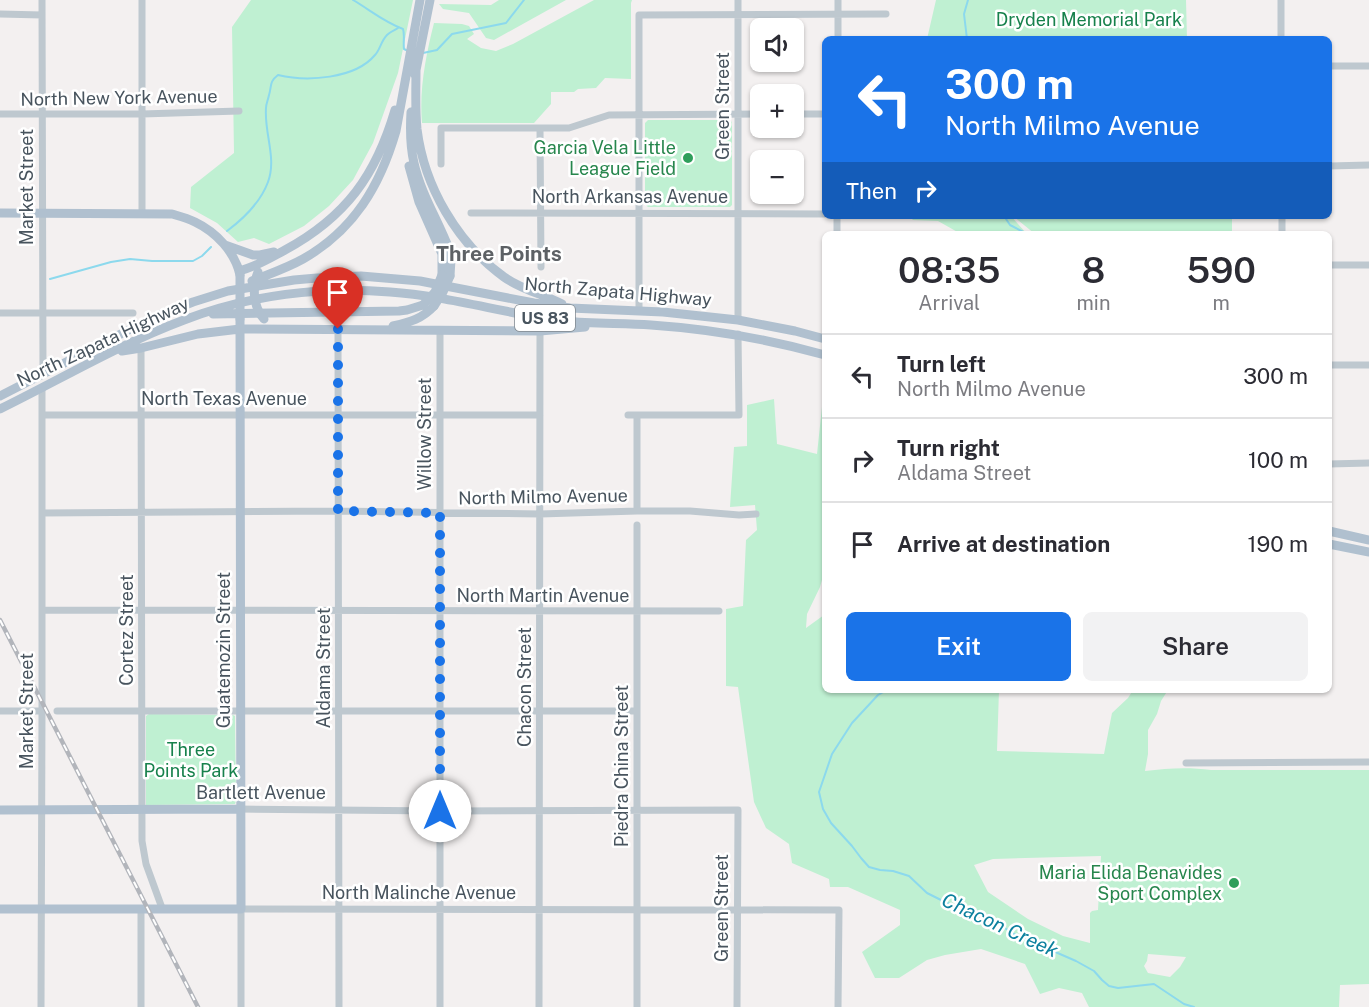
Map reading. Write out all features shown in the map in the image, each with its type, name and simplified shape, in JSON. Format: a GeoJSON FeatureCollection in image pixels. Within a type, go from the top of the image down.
{"type":"FeatureCollection","features":[{"type":"Feature","properties":{"kind":"main road"},"geometry":{"type":"LineString","coordinates":[[380,329],[412,321],[426,314],[443,292],[446,276],[440,246],[412,178],[406,141],[407,106],[420,0]]}},
{"type":"Feature","properties":{"kind":"main road"},"geometry":{"type":"LineString","coordinates":[[228,291],[304,258],[320,248],[354,217],[378,180],[390,152],[430,0]]}},
{"type":"Feature","properties":{"kind":"main road"},"geometry":{"type":"LineString","coordinates":[[240,273],[311,235],[339,211],[365,180],[383,147],[411,68]]}},
{"type":"Feature","properties":{"kind":"main road"},"geometry":{"type":"LineString","coordinates":[[411,68],[419,141],[433,188],[445,211],[475,251],[504,277],[522,288],[552,298],[570,308]]}},
{"type":"Feature","properties":{"kind":"main road"},"geometry":{"type":"LineString","coordinates":[[0,213],[172,214],[192,220],[225,245],[234,259],[240,273],[240,324]]}},
{"type":"Feature","properties":{"kind":"main road"},"geometry":{"type":"LineString","coordinates":[[225,245],[253,255],[283,251]]}},
{"type":"Feature","properties":{"kind":"main road"},"geometry":{"type":"LineString","coordinates":[[283,251],[258,272],[255,294],[257,308],[264,319],[292,329]]}},
{"type":"Feature","properties":{"kind":"main road","name":"North Zapata Highway"},"geometry":{"type":"LineString","coordinates":[[0,396],[152,318],[228,291],[294,280],[361,276],[420,281],[570,308],[701,315],[738,320],[822,338]]}},
{"type":"Feature","properties":{"kind":"main road"},"geometry":{"type":"LineString","coordinates":[[201,314],[399,311],[423,304],[446,276]]}},
{"type":"Feature","properties":{"kind":"main road","name":"North Zapata Highway"},"geometry":{"type":"LineString","coordinates":[[0,410],[110,353],[161,329],[201,314],[287,295],[338,290],[417,294],[563,321],[660,326],[738,334],[822,354]]}},
{"type":"Feature","properties":{"kind":"main road"},"geometry":{"type":"LineString","coordinates":[[110,353],[141,348],[240,324],[292,329],[540,331],[622,324]]}},
{"type":"Feature","properties":{"kind":"main road","name":"Guatemozin Street"},"geometry":{"type":"LineString","coordinates":[[240,324],[241,909]]}},
{"type":"Feature","properties":{"kind":"main road"},"geometry":{"type":"LineString","coordinates":[[1332,532],[1369,540]]}},
{"type":"Feature","properties":{"kind":"main road"},"geometry":{"type":"LineString","coordinates":[[1332,545],[1369,552]]}},
{"type":"Feature","properties":{"kind":"main road","name":"Bartlett Avenue"},"geometry":{"type":"LineString","coordinates":[[0,810],[240,809]]}},
{"type":"Feature","properties":{"kind":"main road","name":"North Malinche Avenue"},"geometry":{"type":"LineString","coordinates":[[0,909],[241,909]]}},
{"type":"Feature","properties":{"kind":"street","name":"Market Street"},"geometry":{"type":"LineString","coordinates":[[42,0],[44,374]]}},
{"type":"Feature","properties":{"kind":"street"},"geometry":{"type":"LineString","coordinates":[[142,0],[142,213]]}},
{"type":"Feature","properties":{"kind":"street","name":"Green Street"},"geometry":{"type":"LineString","coordinates":[[738,0],[738,320]]}},
{"type":"Feature","properties":{"kind":"street"},"geometry":{"type":"LineString","coordinates":[[838,0],[838,36]]}},
{"type":"Feature","properties":{"kind":"street"},"geometry":{"type":"LineString","coordinates":[[1281,0],[1281,36]]}},
{"type":"Feature","properties":{"kind":"street"},"geometry":{"type":"LineString","coordinates":[[0,14],[42,15]]}},
{"type":"Feature","properties":{"kind":"street"},"geometry":{"type":"LineString","coordinates":[[639,311],[639,15],[886,14]]}},
{"type":"Feature","properties":{"kind":"street"},"geometry":{"type":"LineString","coordinates":[[1332,66],[1369,66]]}},
{"type":"Feature","properties":{"kind":"street","name":"North New York Avenue"},"geometry":{"type":"LineString","coordinates":[[0,114],[239,111]]}},
{"type":"Feature","properties":{"kind":"street"},"geometry":{"type":"LineString","coordinates":[[441,165],[441,128],[569,128],[609,114],[750,114]]}},
{"type":"Feature","properties":{"kind":"street"},"geometry":{"type":"LineString","coordinates":[[804,114],[822,114]]}},
{"type":"Feature","properties":{"kind":"street"},"geometry":{"type":"LineString","coordinates":[[540,129],[541,267]]}},
{"type":"Feature","properties":{"kind":"street"},"geometry":{"type":"LineString","coordinates":[[1332,166],[1369,165]]}},
{"type":"Feature","properties":{"kind":"street","name":"North Arkansas Avenue"},"geometry":{"type":"LineString","coordinates":[[471,213],[822,214]]}},
{"type":"Feature","properties":{"kind":"street"},"geometry":{"type":"LineString","coordinates":[[1332,265],[1369,265]]}},
{"type":"Feature","properties":{"kind":"street"},"geometry":{"type":"LineString","coordinates":[[0,313],[133,313]]}},
{"type":"Feature","properties":{"kind":"street","name":"Aldama Street"},"geometry":{"type":"LineString","coordinates":[[338,329],[339,1007]]}},
{"type":"Feature","properties":{"kind":"street","name":"Willow Street"},"geometry":{"type":"LineString","coordinates":[[440,330],[440,1007]]}},
{"type":"Feature","properties":{"kind":"street","name":"Chacon Street"},"geometry":{"type":"LineString","coordinates":[[540,331],[540,1007]]}},
{"type":"Feature","properties":{"kind":"street"},"geometry":{"type":"LineString","coordinates":[[628,415],[739,415],[738,334]]}},
{"type":"Feature","properties":{"kind":"street","name":"Cortez Street"},"geometry":{"type":"LineString","coordinates":[[141,348],[143,852],[162,909]]}},
{"type":"Feature","properties":{"kind":"street"},"geometry":{"type":"LineString","coordinates":[[1332,365],[1369,364]]}},
{"type":"Feature","properties":{"kind":"street"},"geometry":{"type":"LineString","coordinates":[[42,388],[42,415]]}},
{"type":"Feature","properties":{"kind":"street","name":"Market Street"},"geometry":{"type":"LineString","coordinates":[[41,1007],[42,415]]}},
{"type":"Feature","properties":{"kind":"street","name":"North Texas Avenue"},"geometry":{"type":"LineString","coordinates":[[42,415],[540,415]]}},
{"type":"Feature","properties":{"kind":"street"},"geometry":{"type":"LineString","coordinates":[[637,511],[638,415]]}},
{"type":"Feature","properties":{"kind":"street"},"geometry":{"type":"LineString","coordinates":[[1332,464],[1369,464]]}},
{"type":"Feature","properties":{"kind":"street","name":"North Milmo Avenue"},"geometry":{"type":"LineString","coordinates":[[42,513],[338,511],[540,514],[690,511],[756,514]]}},
{"type":"Feature","properties":{"kind":"street","name":"Piedra China Street"},"geometry":{"type":"LineString","coordinates":[[637,525],[637,1007]]}},
{"type":"Feature","properties":{"kind":"street","name":"North Martin Avenue"},"geometry":{"type":"LineString","coordinates":[[42,610],[719,611]]}},
{"type":"Feature","properties":{"kind":"street"},"geometry":{"type":"LineString","coordinates":[[0,711],[42,711]]}},
{"type":"Feature","properties":{"kind":"street"},"geometry":{"type":"LineString","coordinates":[[57,711],[637,711]]}},
{"type":"Feature","properties":{"kind":"street"},"geometry":{"type":"LineString","coordinates":[[1186,763],[1369,762]]}},
{"type":"Feature","properties":{"kind":"street","name":"Bartlett Avenue"},"geometry":{"type":"LineString","coordinates":[[240,809],[738,810]]}},
{"type":"Feature","properties":{"kind":"street","name":"Green Street"},"geometry":{"type":"LineString","coordinates":[[737,1007],[738,810]]}},
{"type":"Feature","properties":{"kind":"street"},"geometry":{"type":"LineString","coordinates":[[141,909],[141,1007]]}},
{"type":"Feature","properties":{"kind":"street","name":"North Malinche Avenue"},"geometry":{"type":"LineString","coordinates":[[241,909],[838,910],[838,1007]]}},
{"type":"Feature","properties":{"kind":"street","name":"Guatemozin Street"},"geometry":{"type":"LineString","coordinates":[[241,909],[241,1007]]}},
{"type":"Feature","properties":{"kind":"green space"},"geometry":{"type":"Polygon","coordinates":[[[251,0],[413,0],[398,73],[373,143],[353,180],[329,206],[304,226],[269,244],[254,238],[238,242],[217,223],[190,208],[191,187],[234,153],[232,27],[251,0]]]}},
{"type":"Feature","properties":{"kind":"green space"},"geometry":{"type":"Polygon","coordinates":[[[499,0],[566,0],[494,40],[486,38],[469,13],[443,9],[439,4],[491,5],[499,0]]]}},
{"type":"Feature","properties":{"kind":"green space"},"geometry":{"type":"Polygon","coordinates":[[[594,0],[632,0],[631,79],[605,78],[596,88],[578,89],[574,92],[551,92],[551,104],[534,123],[422,123],[421,98],[424,72],[434,23],[469,26],[474,34],[467,39],[481,48],[496,51],[594,0]]]}},
{"type":"Feature","properties":{"kind":"green space","name":"Dryden Memorial Park"},"geometry":{"type":"Polygon","coordinates":[[[936,0],[1186,0],[1187,36],[928,36],[936,0]]]}},
{"type":"Feature","properties":{"kind":"green space"},"geometry":{"type":"Polygon","coordinates":[[[648,120],[728,120],[732,122],[732,205],[730,207],[648,207],[645,204],[645,123],[648,120]]]}},
{"type":"Feature","properties":{"kind":"green space"},"geometry":{"type":"Polygon","coordinates":[[[1014,219],[1024,231],[956,231],[938,221],[913,220],[1014,219]]]}},
{"type":"Feature","properties":{"kind":"green space"},"geometry":{"type":"Polygon","coordinates":[[[1017,219],[1232,219],[1232,231],[1031,231],[1017,219]]]}},
{"type":"Feature","properties":{"kind":"green space"},"geometry":{"type":"Polygon","coordinates":[[[774,399],[777,444],[817,454],[822,407],[822,580],[807,614],[806,628],[822,616],[822,693],[999,693],[997,751],[1104,754],[1112,713],[1131,693],[1166,693],[1148,730],[1145,771],[1187,768],[1369,770],[1369,984],[1340,985],[1339,1007],[1089,1007],[1082,993],[1059,988],[1040,994],[1025,964],[981,949],[927,960],[899,978],[875,978],[862,952],[900,925],[900,910],[848,887],[830,887],[829,879],[792,863],[789,844],[766,828],[754,802],[738,687],[726,686],[726,609],[743,606],[746,540],[757,530],[755,505],[730,507],[734,447],[747,446],[747,405],[774,399]],[[1101,856],[993,859],[974,865],[988,892],[1028,919],[1063,936],[1090,943],[1090,913],[1098,910],[1101,856]],[[1148,954],[1144,966],[1148,973],[1170,977],[1186,957],[1148,954]]]}},
{"type":"Feature","properties":{"kind":"green space","name":"Three Points Park"},"geometry":{"type":"Polygon","coordinates":[[[149,714],[235,716],[235,804],[146,805],[146,716],[149,714]]]}},
{"type":"Feature","properties":{"kind":"waterway","name":"Chacon Creek"},"geometry":{"type":"LineString","coordinates":[[353,0],[403,29],[404,49],[408,51]]}},
{"type":"Feature","properties":{"kind":"waterway","name":"Chacon Creek"},"geometry":{"type":"LineString","coordinates":[[423,53],[437,50],[452,34],[506,23],[524,0]]}},
{"type":"Feature","properties":{"kind":"waterway","name":"Chacon Creek"},"geometry":{"type":"LineString","coordinates":[[967,36],[964,14],[968,0]]}},
{"type":"Feature","properties":{"kind":"waterway"},"geometry":{"type":"LineString","coordinates":[[227,231],[251,209],[268,182],[271,155],[266,108],[273,80],[278,75],[316,78],[343,74],[366,63],[378,51],[385,37],[398,28]]}},
{"type":"Feature","properties":{"kind":"waterway","name":"Chacon Creek"},"geometry":{"type":"LineString","coordinates":[[1006,219],[1010,225],[1021,231]]}},
{"type":"Feature","properties":{"kind":"waterway"},"geometry":{"type":"LineString","coordinates":[[50,279],[130,259],[193,261],[211,247]]}},
{"type":"Feature","properties":{"kind":"waterway","name":"Chacon Creek"},"geometry":{"type":"LineString","coordinates":[[882,693],[852,723],[832,754],[819,792],[823,809],[831,823],[869,867],[909,876],[927,893],[994,921],[1014,934],[1076,961],[1094,971],[1109,986],[1118,988],[1154,984],[1184,1004],[1194,1007]]}},
{"type":"Feature","properties":{"kind":"railway"},"geometry":{"type":"LineString","coordinates":[[0,620],[198,1007]]}},
{"type":"Feature","properties":{"kind":"place","name":"Garcia Vela Little League Field"},"geometry":{"type":"Point","coordinates":[688,158]}},
{"type":"Feature","properties":{"kind":"place","name":"Maria Elida Benavides Sport Complex"},"geometry":{"type":"Point","coordinates":[1234,883]}},
{"type":"Feature","properties":{"kind":"district","name":"Three Points"},"geometry":{"type":"Point","coordinates":[499,254]}},
{"type":"Feature","properties":{"kind":"route"},"geometry":{"type":"LineString","coordinates":[[338,329],[338,511],[440,513],[440,811]]}}]}
